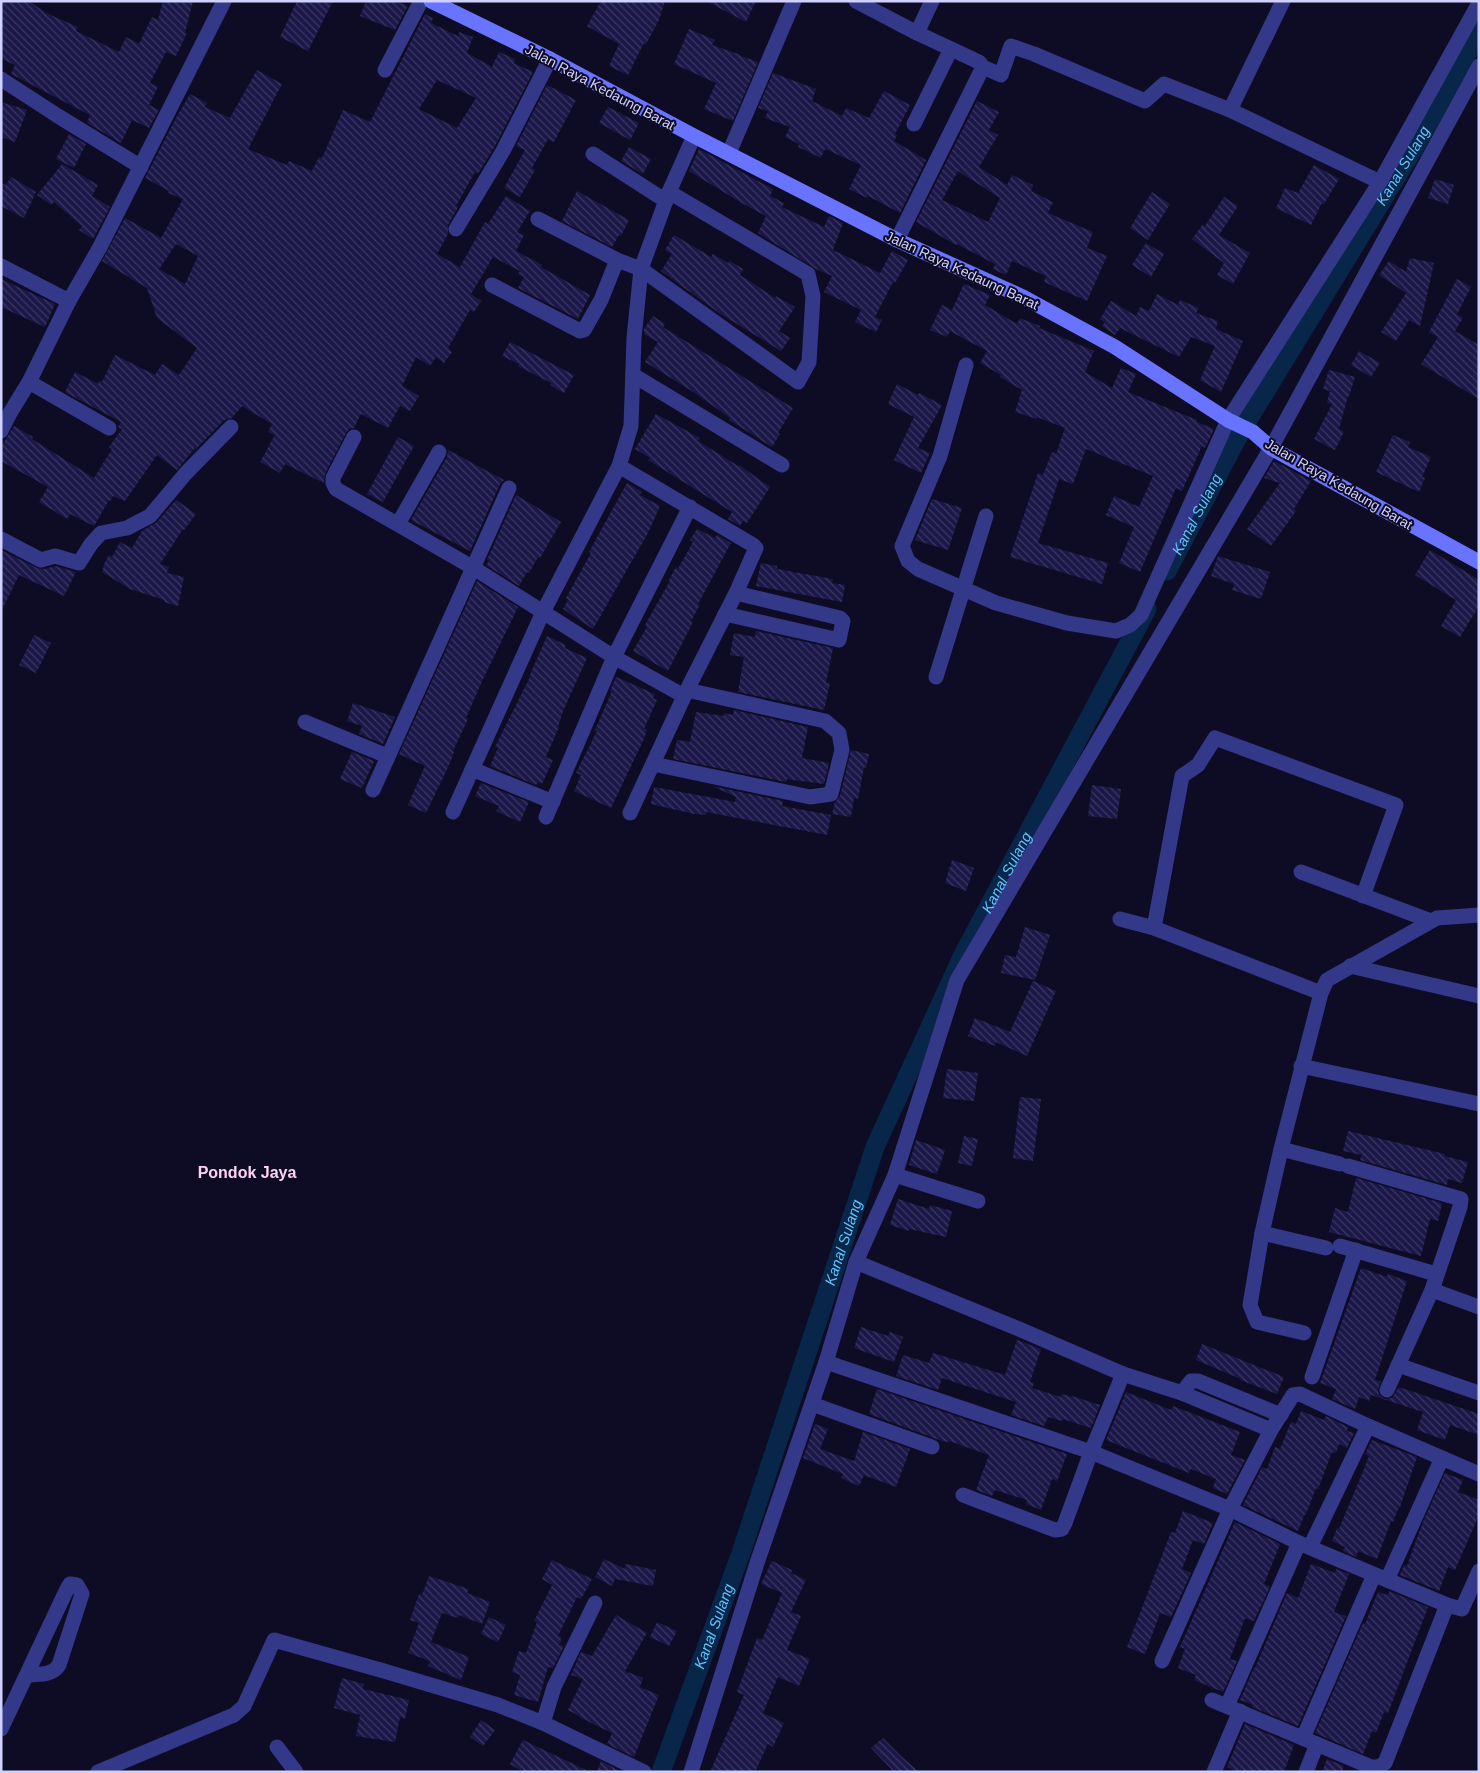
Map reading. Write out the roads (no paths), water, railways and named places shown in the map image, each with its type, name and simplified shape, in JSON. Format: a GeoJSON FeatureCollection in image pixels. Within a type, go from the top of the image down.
{"type":"FeatureCollection","features":[{"type":"Feature","properties":{"kind":"street"},"geometry":{"type":"LineString","coordinates":[[1,431],[29,382],[69,301],[100,247],[224,1]]}},
{"type":"Feature","properties":{"kind":"street"},"geometry":{"type":"LineString","coordinates":[[385,70],[421,1]]}},
{"type":"Feature","properties":{"kind":"street","name":"Jalan Raya Kedaung Barat"},"geometry":{"type":"LineString","coordinates":[[431,1],[550,59],[694,136],[897,240],[1023,298],[1115,347],[1253,432],[1271,448],[1479,562]]}},
{"type":"Feature","properties":{"kind":"street"},"geometry":{"type":"LineString","coordinates":[[729,153],[794,1]]}},
{"type":"Feature","properties":{"kind":"street"},"geometry":{"type":"LineString","coordinates":[[856,1],[916,33],[979,62],[984,67],[1001,75],[1011,46],[1145,101],[1164,84],[1230,110],[1380,182]]}},
{"type":"Feature","properties":{"kind":"street"},"geometry":{"type":"LineString","coordinates":[[916,33],[932,1]]}},
{"type":"Feature","properties":{"kind":"street"},"geometry":{"type":"LineString","coordinates":[[1230,110],[1283,1]]}},
{"type":"Feature","properties":{"kind":"street"},"geometry":{"type":"LineString","coordinates":[[966,365],[940,456],[902,546],[908,561],[918,569],[996,603],[1067,623],[1116,631],[1130,625],[1141,615],[1239,425],[1380,182],[1479,3]]}},
{"type":"Feature","properties":{"kind":"street"},"geometry":{"type":"LineString","coordinates":[[914,124],[952,49]]}},
{"type":"Feature","properties":{"kind":"street"},"geometry":{"type":"LineString","coordinates":[[456,229],[503,151],[550,59]]}},
{"type":"Feature","properties":{"kind":"street"},"geometry":{"type":"LineString","coordinates":[[691,1772],[757,1563],[826,1362],[856,1262],[895,1175],[956,980],[1271,448],[1479,66]]}},
{"type":"Feature","properties":{"kind":"street"},"geometry":{"type":"LineString","coordinates":[[897,240],[984,67]]}},
{"type":"Feature","properties":{"kind":"street"},"geometry":{"type":"LineString","coordinates":[[1,79],[141,167]]}},
{"type":"Feature","properties":{"kind":"street"},"geometry":{"type":"LineString","coordinates":[[453,812],[543,612],[619,466],[631,426],[640,269],[667,196],[694,136]]}},
{"type":"Feature","properties":{"kind":"street"},"geometry":{"type":"LineString","coordinates":[[538,219],[617,260],[640,269],[798,382],[809,362],[813,296],[808,274],[593,154]]}},
{"type":"Feature","properties":{"kind":"street"},"geometry":{"type":"LineString","coordinates":[[492,285],[576,331],[580,331],[584,330],[601,300],[617,260]]}},
{"type":"Feature","properties":{"kind":"street"},"geometry":{"type":"LineString","coordinates":[[1,266],[69,301]]}},
{"type":"Feature","properties":{"kind":"street"},"geometry":{"type":"LineString","coordinates":[[633,375],[782,465]]}},
{"type":"Feature","properties":{"kind":"street"},"geometry":{"type":"LineString","coordinates":[[29,382],[109,428]]}},
{"type":"Feature","properties":{"kind":"street"},"geometry":{"type":"LineString","coordinates":[[1,539],[41,560],[55,556],[79,563],[91,544],[101,533],[127,528],[150,516],[186,474],[231,427]]}},
{"type":"Feature","properties":{"kind":"street"},"geometry":{"type":"LineString","coordinates":[[354,437],[334,478],[334,487],[472,567],[614,657],[686,693],[825,720],[839,733],[842,750],[831,794],[810,798],[653,764]]}},
{"type":"Feature","properties":{"kind":"street"},"geometry":{"type":"LineString","coordinates":[[398,524],[439,452]]}},
{"type":"Feature","properties":{"kind":"street"},"geometry":{"type":"LineString","coordinates":[[619,466],[756,548],[630,814]]}},
{"type":"Feature","properties":{"kind":"street"},"geometry":{"type":"LineString","coordinates":[[372,790],[509,488]]}},
{"type":"Feature","properties":{"kind":"street"},"geometry":{"type":"LineString","coordinates":[[546,817],[614,657],[690,507]]}},
{"type":"Feature","properties":{"kind":"street"},"geometry":{"type":"LineString","coordinates":[[936,677],[962,588],[986,516]]}},
{"type":"Feature","properties":{"kind":"street"},"geometry":{"type":"LineString","coordinates":[[725,614],[839,640],[844,621],[840,618],[736,593]]}},
{"type":"Feature","properties":{"kind":"street"},"geometry":{"type":"LineString","coordinates":[[305,722],[388,756]]}},
{"type":"Feature","properties":{"kind":"street"},"geometry":{"type":"LineString","coordinates":[[1154,928],[1182,776],[1198,764],[1215,738],[1396,805],[1363,896]]}},
{"type":"Feature","properties":{"kind":"street"},"geometry":{"type":"LineString","coordinates":[[472,769],[553,802]]}},
{"type":"Feature","properties":{"kind":"street"},"geometry":{"type":"LineString","coordinates":[[1301,872],[1431,921]]}},
{"type":"Feature","properties":{"kind":"street"},"geometry":{"type":"LineString","coordinates":[[1304,1333],[1258,1322],[1250,1305],[1262,1233],[1281,1149],[1321,994],[1327,980],[1437,918],[1479,915]]}},
{"type":"Feature","properties":{"kind":"street"},"geometry":{"type":"LineString","coordinates":[[1120,919],[1154,928],[1321,994]]}},
{"type":"Feature","properties":{"kind":"street"},"geometry":{"type":"LineString","coordinates":[[1350,966],[1479,996]]}},
{"type":"Feature","properties":{"kind":"street"},"geometry":{"type":"LineString","coordinates":[[1301,1066],[1479,1104]]}},
{"type":"Feature","properties":{"kind":"street"},"geometry":{"type":"LineString","coordinates":[[1281,1149],[1461,1199],[1432,1290],[1387,1390]]}},
{"type":"Feature","properties":{"kind":"street"},"geometry":{"type":"LineString","coordinates":[[895,1175],[978,1201]]}},
{"type":"Feature","properties":{"kind":"street"},"geometry":{"type":"LineString","coordinates":[[1262,1233],[1356,1250],[1436,1274]]}},
{"type":"Feature","properties":{"kind":"street"},"geometry":{"type":"LineString","coordinates":[[1312,1377],[1356,1250]]}},
{"type":"Feature","properties":{"kind":"street"},"geometry":{"type":"LineString","coordinates":[[856,1262],[1123,1374],[1182,1393],[1271,1430]]}},
{"type":"Feature","properties":{"kind":"street"},"geometry":{"type":"LineString","coordinates":[[1432,1290],[1479,1307]]}},
{"type":"Feature","properties":{"kind":"street"},"geometry":{"type":"LineString","coordinates":[[826,1362],[1091,1452],[1230,1509],[1304,1545],[1448,1606],[1462,1608],[1479,1571]]}},
{"type":"Feature","properties":{"kind":"street"},"geometry":{"type":"LineString","coordinates":[[1398,1365],[1479,1393]]}},
{"type":"Feature","properties":{"kind":"street"},"geometry":{"type":"LineString","coordinates":[[963,1495],[1055,1530],[1062,1529],[1123,1374]]}},
{"type":"Feature","properties":{"kind":"street"},"geometry":{"type":"LineString","coordinates":[[1182,1393],[1191,1381],[1198,1381],[1280,1415]]}},
{"type":"Feature","properties":{"kind":"street"},"geometry":{"type":"LineString","coordinates":[[1162,1661],[1230,1509],[1271,1430],[1293,1395],[1300,1394],[1479,1474]]}},
{"type":"Feature","properties":{"kind":"street"},"geometry":{"type":"LineString","coordinates":[[812,1404],[932,1447]]}},
{"type":"Feature","properties":{"kind":"street"},"geometry":{"type":"LineString","coordinates":[[1214,1772],[1234,1709],[1304,1545],[1368,1426]]}},
{"type":"Feature","properties":{"kind":"street"},"geometry":{"type":"LineString","coordinates":[[1303,1738],[1442,1458]]}},
{"type":"Feature","properties":{"kind":"street"},"geometry":{"type":"LineString","coordinates":[[1,1730],[66,1589],[70,1584],[77,1586],[82,1594],[59,1665],[55,1671],[49,1673],[27,1674]]}},
{"type":"Feature","properties":{"kind":"street"},"geometry":{"type":"LineString","coordinates":[[543,1722],[554,1687],[595,1603]]}},
{"type":"Feature","properties":{"kind":"street"},"geometry":{"type":"LineString","coordinates":[[1212,1700],[1371,1767],[1378,1767],[1384,1763],[1448,1606]]}},
{"type":"Feature","properties":{"kind":"street"},"geometry":{"type":"LineString","coordinates":[[98,1772],[234,1715],[244,1706],[274,1640],[498,1705],[543,1722],[644,1772]]}},
{"type":"Feature","properties":{"kind":"street"},"geometry":{"type":"LineString","coordinates":[[1306,1772],[1317,1744]]}},
{"type":"Feature","properties":{"kind":"street"},"geometry":{"type":"LineString","coordinates":[[277,1747],[296,1772]]}},
{"type":"Feature","properties":{"kind":"waterway","name":"Kanal Sulang"},"geometry":{"type":"LineString","coordinates":[[1167,571],[1240,433],[1416,145],[1479,32]]}},
{"type":"Feature","properties":{"kind":"waterway","name":"Kanal Sulang"},"geometry":{"type":"LineString","coordinates":[[661,1772],[741,1553],[875,1147],[963,955],[1147,609]]}},
{"type":"Feature","properties":{"kind":"district","name":"Pondok Jaya"},"geometry":{"type":"Point","coordinates":[247,1172]}}]}
